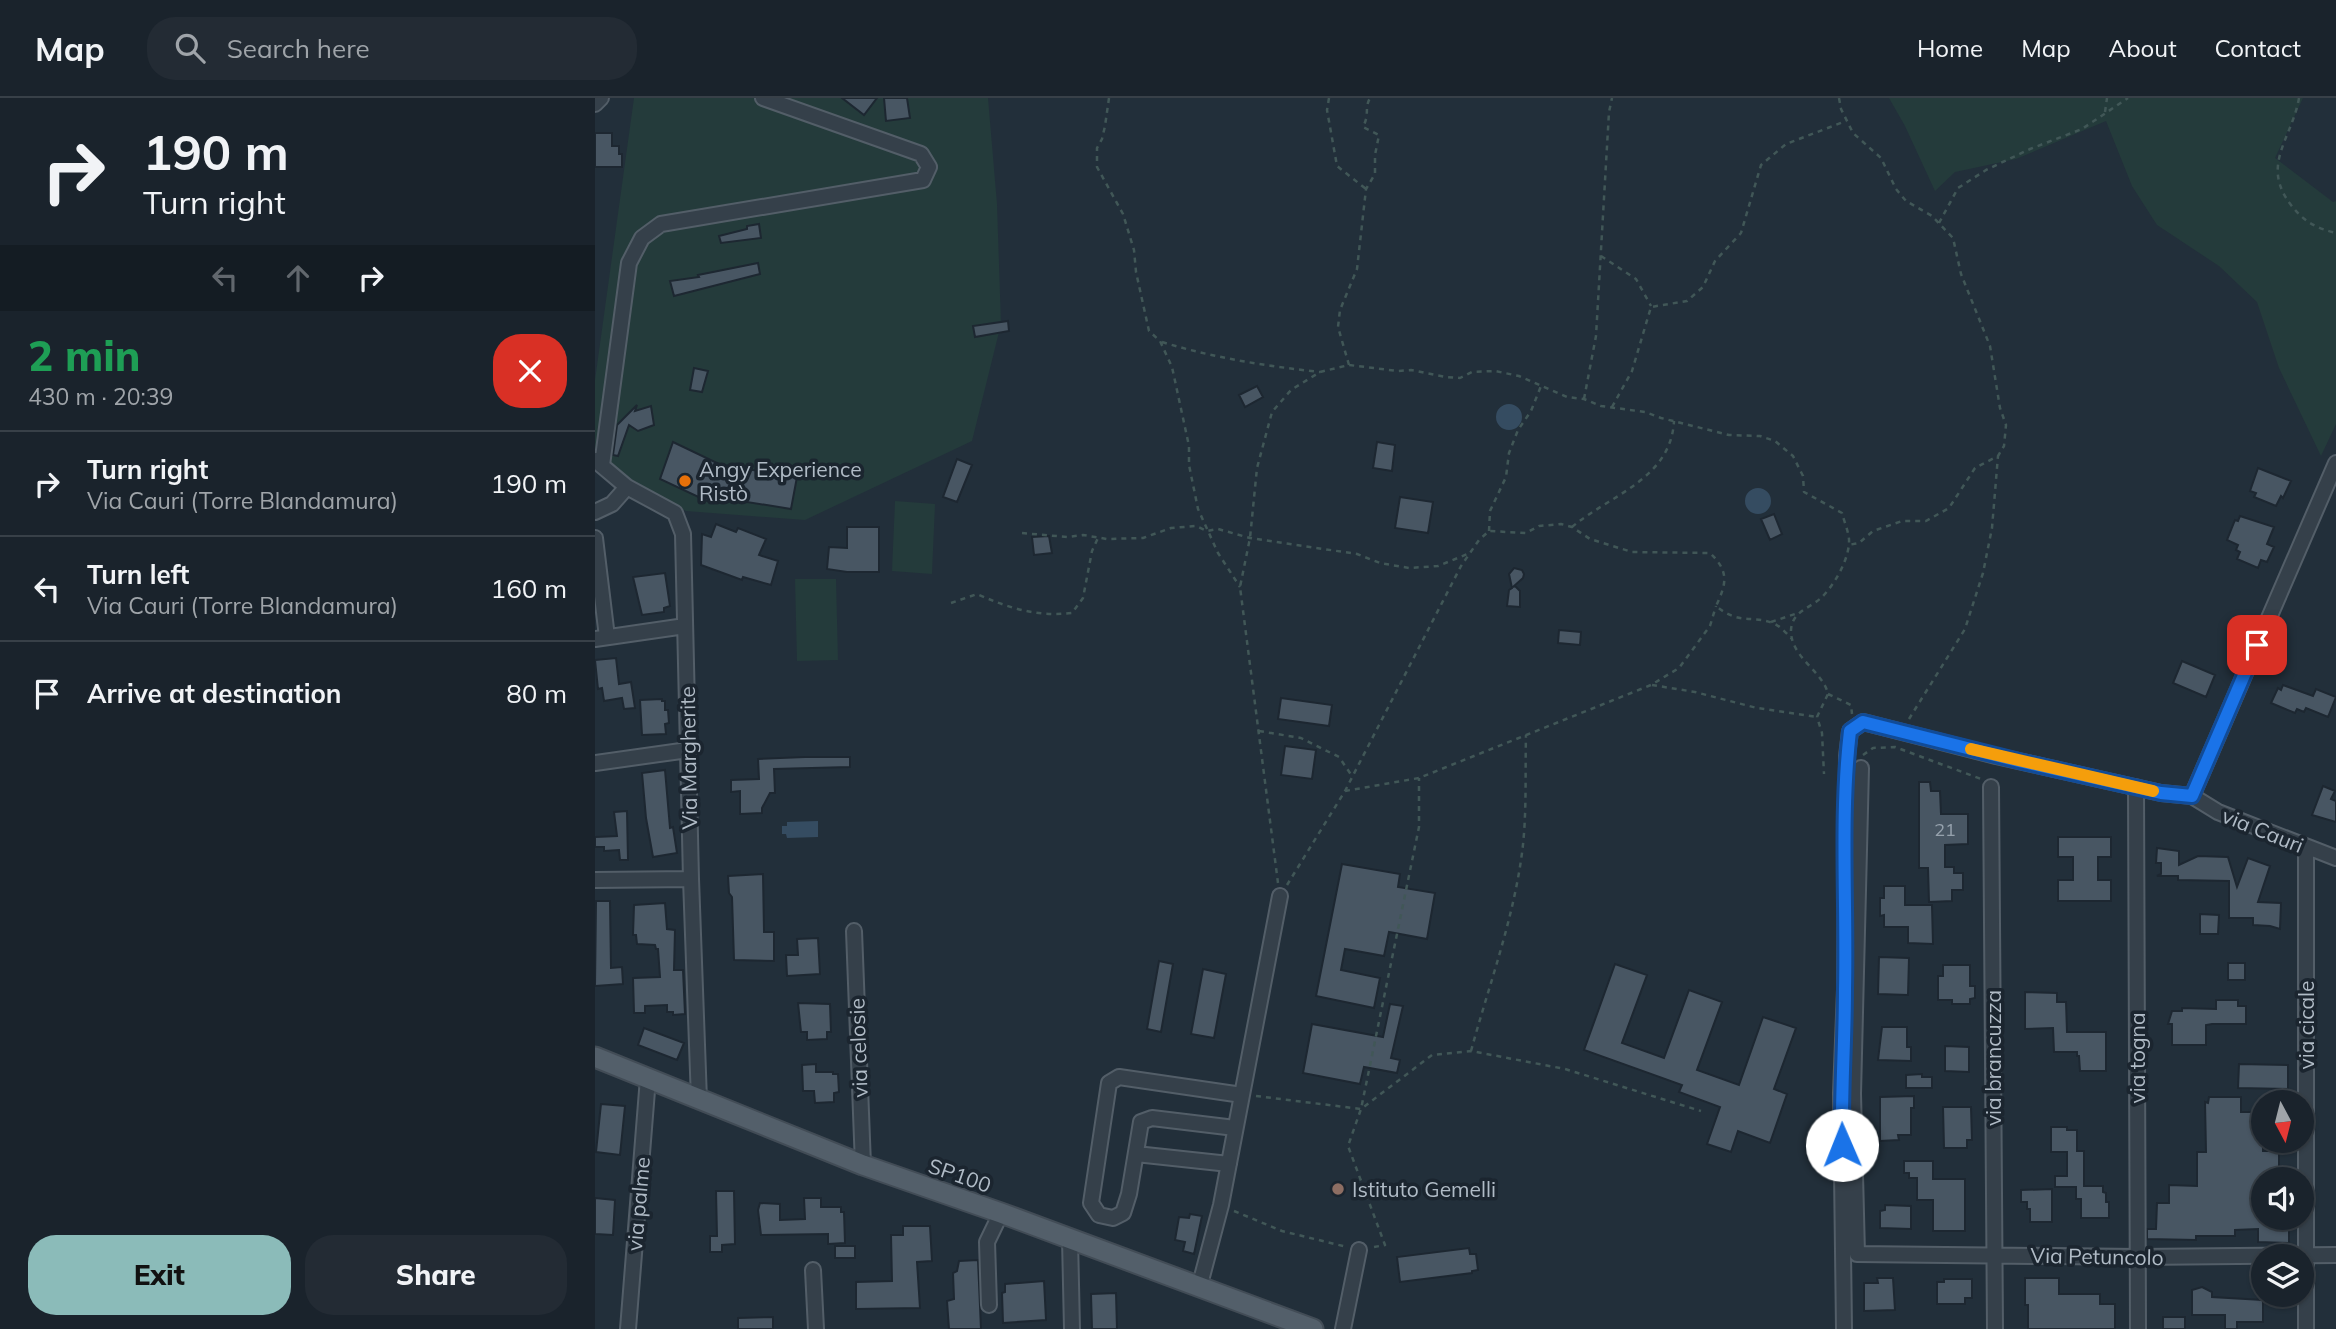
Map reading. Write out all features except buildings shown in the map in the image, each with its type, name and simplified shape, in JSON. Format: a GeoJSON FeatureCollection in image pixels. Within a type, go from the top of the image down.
{"type":"FeatureCollection","features":[{"type":"Feature","properties":{"kind":"main road","name":"SP100"},"geometry":{"type":"LineString","coordinates":[[595,1057],[863,1165],[1002,1213],[1309,1328]]}},
{"type":"Feature","properties":{"kind":"street"},"geometry":{"type":"LineString","coordinates":[[595,104],[601,98]]}},
{"type":"Feature","properties":{"kind":"street"},"geometry":{"type":"LineString","coordinates":[[599,463],[629,263],[642,238],[661,224],[923,180],[929,167],[921,154],[763,98]]}},
{"type":"Feature","properties":{"kind":"street","name":"Via Margherite"},"geometry":{"type":"LineString","coordinates":[[599,463],[627,487],[675,513],[683,534],[699,1100]]}},
{"type":"Feature","properties":{"kind":"street"},"geometry":{"type":"LineString","coordinates":[[1850,990],[1845,874],[1847,756],[1850,731],[1863,722],[2136,788],[2192,796],[2335,467]]}},
{"type":"Feature","properties":{"kind":"street"},"geometry":{"type":"LineString","coordinates":[[595,512],[612,504],[627,487]]}},
{"type":"Feature","properties":{"kind":"street"},"geometry":{"type":"LineString","coordinates":[[595,538],[601,638],[685,626]]}},
{"type":"Feature","properties":{"kind":"street"},"geometry":{"type":"LineString","coordinates":[[595,763],[688,750]]}},
{"type":"Feature","properties":{"kind":"street"},"geometry":{"type":"LineString","coordinates":[[1844,1329],[1850,990],[1861,768]]}},
{"type":"Feature","properties":{"kind":"street","name":"via brancuzza"},"geometry":{"type":"LineString","coordinates":[[1991,788],[1996,1329]]}},
{"type":"Feature","properties":{"kind":"street","name":"via togna"},"geometry":{"type":"LineString","coordinates":[[2136,788],[2139,1329]]}},
{"type":"Feature","properties":{"kind":"street","name":"via Cauri"},"geometry":{"type":"LineString","coordinates":[[2192,796],[2218,812],[2336,858]]}},
{"type":"Feature","properties":{"kind":"street","name":"via cicale"},"geometry":{"type":"LineString","coordinates":[[2306,848],[2307,1244]]}},
{"type":"Feature","properties":{"kind":"street"},"geometry":{"type":"LineString","coordinates":[[595,880],[691,878]]}},
{"type":"Feature","properties":{"kind":"street"},"geometry":{"type":"LineString","coordinates":[[1199,1288],[1221,1205],[1280,896]]}},
{"type":"Feature","properties":{"kind":"street","name":"via celosie"},"geometry":{"type":"LineString","coordinates":[[854,932],[863,1165]]}},
{"type":"Feature","properties":{"kind":"street"},"geometry":{"type":"LineString","coordinates":[[1235,1128],[1152,1118],[1141,1122],[1129,1194],[1123,1213],[1113,1218],[1099,1215],[1091,1203],[1109,1083],[1119,1077],[1242,1095]]}},
{"type":"Feature","properties":{"kind":"street","name":"via palme"},"geometry":{"type":"LineString","coordinates":[[628,1329],[648,1078]]}},
{"type":"Feature","properties":{"kind":"street","name":"Via Petuncolo"},"geometry":{"type":"LineString","coordinates":[[1847,1093],[1857,1254],[2251,1256]]}},
{"type":"Feature","properties":{"kind":"street"},"geometry":{"type":"LineString","coordinates":[[1136,1154],[1229,1164]]}},
{"type":"Feature","properties":{"kind":"street"},"geometry":{"type":"LineString","coordinates":[[989,1305],[987,1242],[1002,1213]]}},
{"type":"Feature","properties":{"kind":"street"},"geometry":{"type":"LineString","coordinates":[[1070,1239],[1072,1329]]}},
{"type":"Feature","properties":{"kind":"street"},"geometry":{"type":"LineString","coordinates":[[1343,1329],[1359,1250]]}},
{"type":"Feature","properties":{"kind":"street","name":"Via Petuncolo"},"geometry":{"type":"LineString","coordinates":[[2314,1255],[2336,1255]]}},
{"type":"Feature","properties":{"kind":"street"},"geometry":{"type":"LineString","coordinates":[[813,1270],[815,1329]]}},
{"type":"Feature","properties":{"kind":"street","name":"via cicale"},"geometry":{"type":"LineString","coordinates":[[2306,1307],[2306,1329]]}},
{"type":"Feature","properties":{"kind":"path"},"geometry":{"type":"LineString","coordinates":[[1109,98],[1102,139],[1097,148],[1097,167],[1123,214],[1134,250],[1146,325],[1160,341],[1172,367],[1189,446],[1194,492],[1207,531],[1240,587]]}},
{"type":"Feature","properties":{"kind":"path"},"geometry":{"type":"LineString","coordinates":[[1329,98],[1327,110],[1338,166],[1366,189]]}},
{"type":"Feature","properties":{"kind":"path"},"geometry":{"type":"LineString","coordinates":[[1349,365],[1338,327],[1340,310],[1357,269],[1366,189],[1375,174],[1379,135],[1363,127],[1368,116],[1366,105],[1370,98]]}},
{"type":"Feature","properties":{"kind":"path"},"geometry":{"type":"LineString","coordinates":[[1584,399],[1595,336],[1612,98]]}},
{"type":"Feature","properties":{"kind":"path"},"geometry":{"type":"LineString","coordinates":[[1839,98],[1841,109],[1853,133],[1881,158],[1896,190],[1906,201],[1939,223],[1953,238],[1961,274],[1990,346],[2000,408],[2006,425],[2004,446],[1998,456],[1997,486],[1983,573],[1965,629],[1926,688],[1903,731]]}},
{"type":"Feature","properties":{"kind":"path"},"geometry":{"type":"LineString","coordinates":[[2105,114],[2107,98]]}},
{"type":"Feature","properties":{"kind":"path"},"geometry":{"type":"LineString","coordinates":[[1939,223],[1958,188],[1986,170],[2030,149],[2082,129],[2128,98]]}},
{"type":"Feature","properties":{"kind":"path"},"geometry":{"type":"LineString","coordinates":[[2299,98],[2293,122],[2283,142],[2276,178],[2281,191],[2304,220],[2319,229],[2336,233]]}},
{"type":"Feature","properties":{"kind":"path"},"geometry":{"type":"LineString","coordinates":[[1651,307],[1686,301],[1703,287],[1715,261],[1741,233],[1761,165],[1786,144],[1846,121]]}},
{"type":"Feature","properties":{"kind":"path"},"geometry":{"type":"LineString","coordinates":[[1601,256],[1636,279],[1651,307],[1632,371],[1612,407]]}},
{"type":"Feature","properties":{"kind":"path"},"geometry":{"type":"LineString","coordinates":[[1160,341],[1202,355],[1320,372]]}},
{"type":"Feature","properties":{"kind":"path"},"geometry":{"type":"LineString","coordinates":[[1280,896],[1240,587],[1250,538],[1257,468],[1272,412],[1291,390],[1320,372],[1349,365],[1411,370],[1460,378],[1472,373],[1495,371],[1519,376],[1567,397],[1584,399],[1601,406],[1645,412],[1729,435],[1760,436],[1784,448],[1793,456],[1803,476],[1804,492],[1842,513],[1848,545],[1833,584],[1822,597],[1798,613],[1769,622]]}},
{"type":"Feature","properties":{"kind":"path"},"geometry":{"type":"LineString","coordinates":[[1280,896],[1345,791],[1461,566],[1489,531],[1490,512],[1506,477],[1509,453],[1541,386]]}},
{"type":"Feature","properties":{"kind":"path"},"geometry":{"type":"LineString","coordinates":[[1572,527],[1645,477],[1662,458],[1673,439],[1674,421]]}},
{"type":"Feature","properties":{"kind":"path"},"geometry":{"type":"LineString","coordinates":[[1848,545],[1859,542],[1873,531],[1902,521],[1926,522],[1949,508],[1975,468],[1998,456]]}},
{"type":"Feature","properties":{"kind":"path"},"geometry":{"type":"LineString","coordinates":[[1345,791],[1419,778],[1651,685],[1679,668],[1710,626],[1722,592],[1724,576],[1721,564],[1710,553],[1632,552],[1590,539],[1572,527],[1561,524],[1539,526],[1526,533],[1489,531]]}},
{"type":"Feature","properties":{"kind":"path"},"geometry":{"type":"LineString","coordinates":[[1022,533],[1149,537],[1171,528],[1196,526],[1207,531],[1218,529],[1250,538],[1357,554],[1380,563],[1409,568],[1438,566],[1470,553]]}},
{"type":"Feature","properties":{"kind":"path"},"geometry":{"type":"LineString","coordinates":[[951,603],[977,594],[1004,606],[1048,615],[1072,613],[1083,598],[1092,551],[1099,537]]}},
{"type":"Feature","properties":{"kind":"path"},"geometry":{"type":"LineString","coordinates":[[1716,606],[1741,620],[1776,624],[1792,639],[1806,663],[1827,688],[1828,694],[1817,717],[1822,733],[1824,774]]}},
{"type":"Feature","properties":{"kind":"path"},"geometry":{"type":"LineString","coordinates":[[1792,639],[1792,626],[1798,613]]}},
{"type":"Feature","properties":{"kind":"path"},"geometry":{"type":"LineString","coordinates":[[1651,685],[1695,692],[1757,708],[1817,717]]}},
{"type":"Feature","properties":{"kind":"path"},"geometry":{"type":"LineString","coordinates":[[1828,694],[1851,705],[1850,731]]}},
{"type":"Feature","properties":{"kind":"path"},"geometry":{"type":"LineString","coordinates":[[1258,730],[1301,738],[1339,757],[1352,776]]}},
{"type":"Feature","properties":{"kind":"path"},"geometry":{"type":"LineString","coordinates":[[1471,1051],[1499,960],[1522,852],[1526,735]]}},
{"type":"Feature","properties":{"kind":"path"},"geometry":{"type":"LineString","coordinates":[[1861,768],[1862,756],[1873,748],[1895,747],[1984,780],[1991,788]]}},
{"type":"Feature","properties":{"kind":"path"},"geometry":{"type":"LineString","coordinates":[[1221,1205],[1282,1231],[1359,1250],[1385,1245],[1348,1146],[1361,1109],[1419,827],[1419,778]]}},
{"type":"Feature","properties":{"kind":"path"},"geometry":{"type":"LineString","coordinates":[[1242,1095],[1361,1109],[1432,1055],[1471,1051],[1565,1069],[1701,1111]]}},
{"type":"Feature","properties":{"kind":"green space"},"geometry":{"type":"Polygon","coordinates":[[[634,98],[988,98],[997,204],[1001,324],[972,441],[805,520],[686,511],[621,474],[595,451],[595,380],[634,98]]]}},
{"type":"Feature","properties":{"kind":"green space"},"geometry":{"type":"Polygon","coordinates":[[[1889,98],[2303,98],[2275,158],[2333,202],[2336,201],[2336,424],[2321,456],[2279,368],[2257,302],[2219,266],[2157,225],[2132,186],[2106,121],[2016,159],[1955,172],[1935,191],[1889,98]]]}},
{"type":"Feature","properties":{"kind":"green space"},"geometry":{"type":"Polygon","coordinates":[[[895,501],[935,504],[932,574],[892,571],[895,501]]]}},
{"type":"Feature","properties":{"kind":"green space"},"geometry":{"type":"Polygon","coordinates":[[[795,579],[836,579],[838,660],[797,661],[795,579]]]}},
{"type":"Feature","properties":{"kind":"water"},"geometry":{"type":"Polygon","coordinates":[[[1509,404],[1518,408],[1522,417],[1518,426],[1509,430],[1500,426],[1496,417],[1500,408],[1509,404]]]}},
{"type":"Feature","properties":{"kind":"water"},"geometry":{"type":"Polygon","coordinates":[[[1758,488],[1767,492],[1771,501],[1767,510],[1758,514],[1749,510],[1745,501],[1749,492],[1758,488]]]}},
{"type":"Feature","properties":{"kind":"water"},"geometry":{"type":"Polygon","coordinates":[[[818,821],[818,837],[787,838],[786,834],[782,834],[782,826],[787,826],[787,822],[818,821]]]}},
{"type":"Feature","properties":{"kind":"slow traffic"},"geometry":{"type":"LineString","coordinates":[[1971,749],[2153,791]]}},
{"type":"Feature","properties":{"kind":"place","name":"Angy Experience Ristò"},"geometry":{"type":"Point","coordinates":[685,481]}},
{"type":"Feature","properties":{"kind":"place","name":"Istituto Gemelli"},"geometry":{"type":"Point","coordinates":[1338,1189]}},
{"type":"Feature","properties":{"kind":"route"},"geometry":{"type":"LineString","coordinates":[[1842,1145],[1847,756],[1850,731],[1863,722],[1996,756],[2161,793],[2192,796],[2257,645]]}}]}
